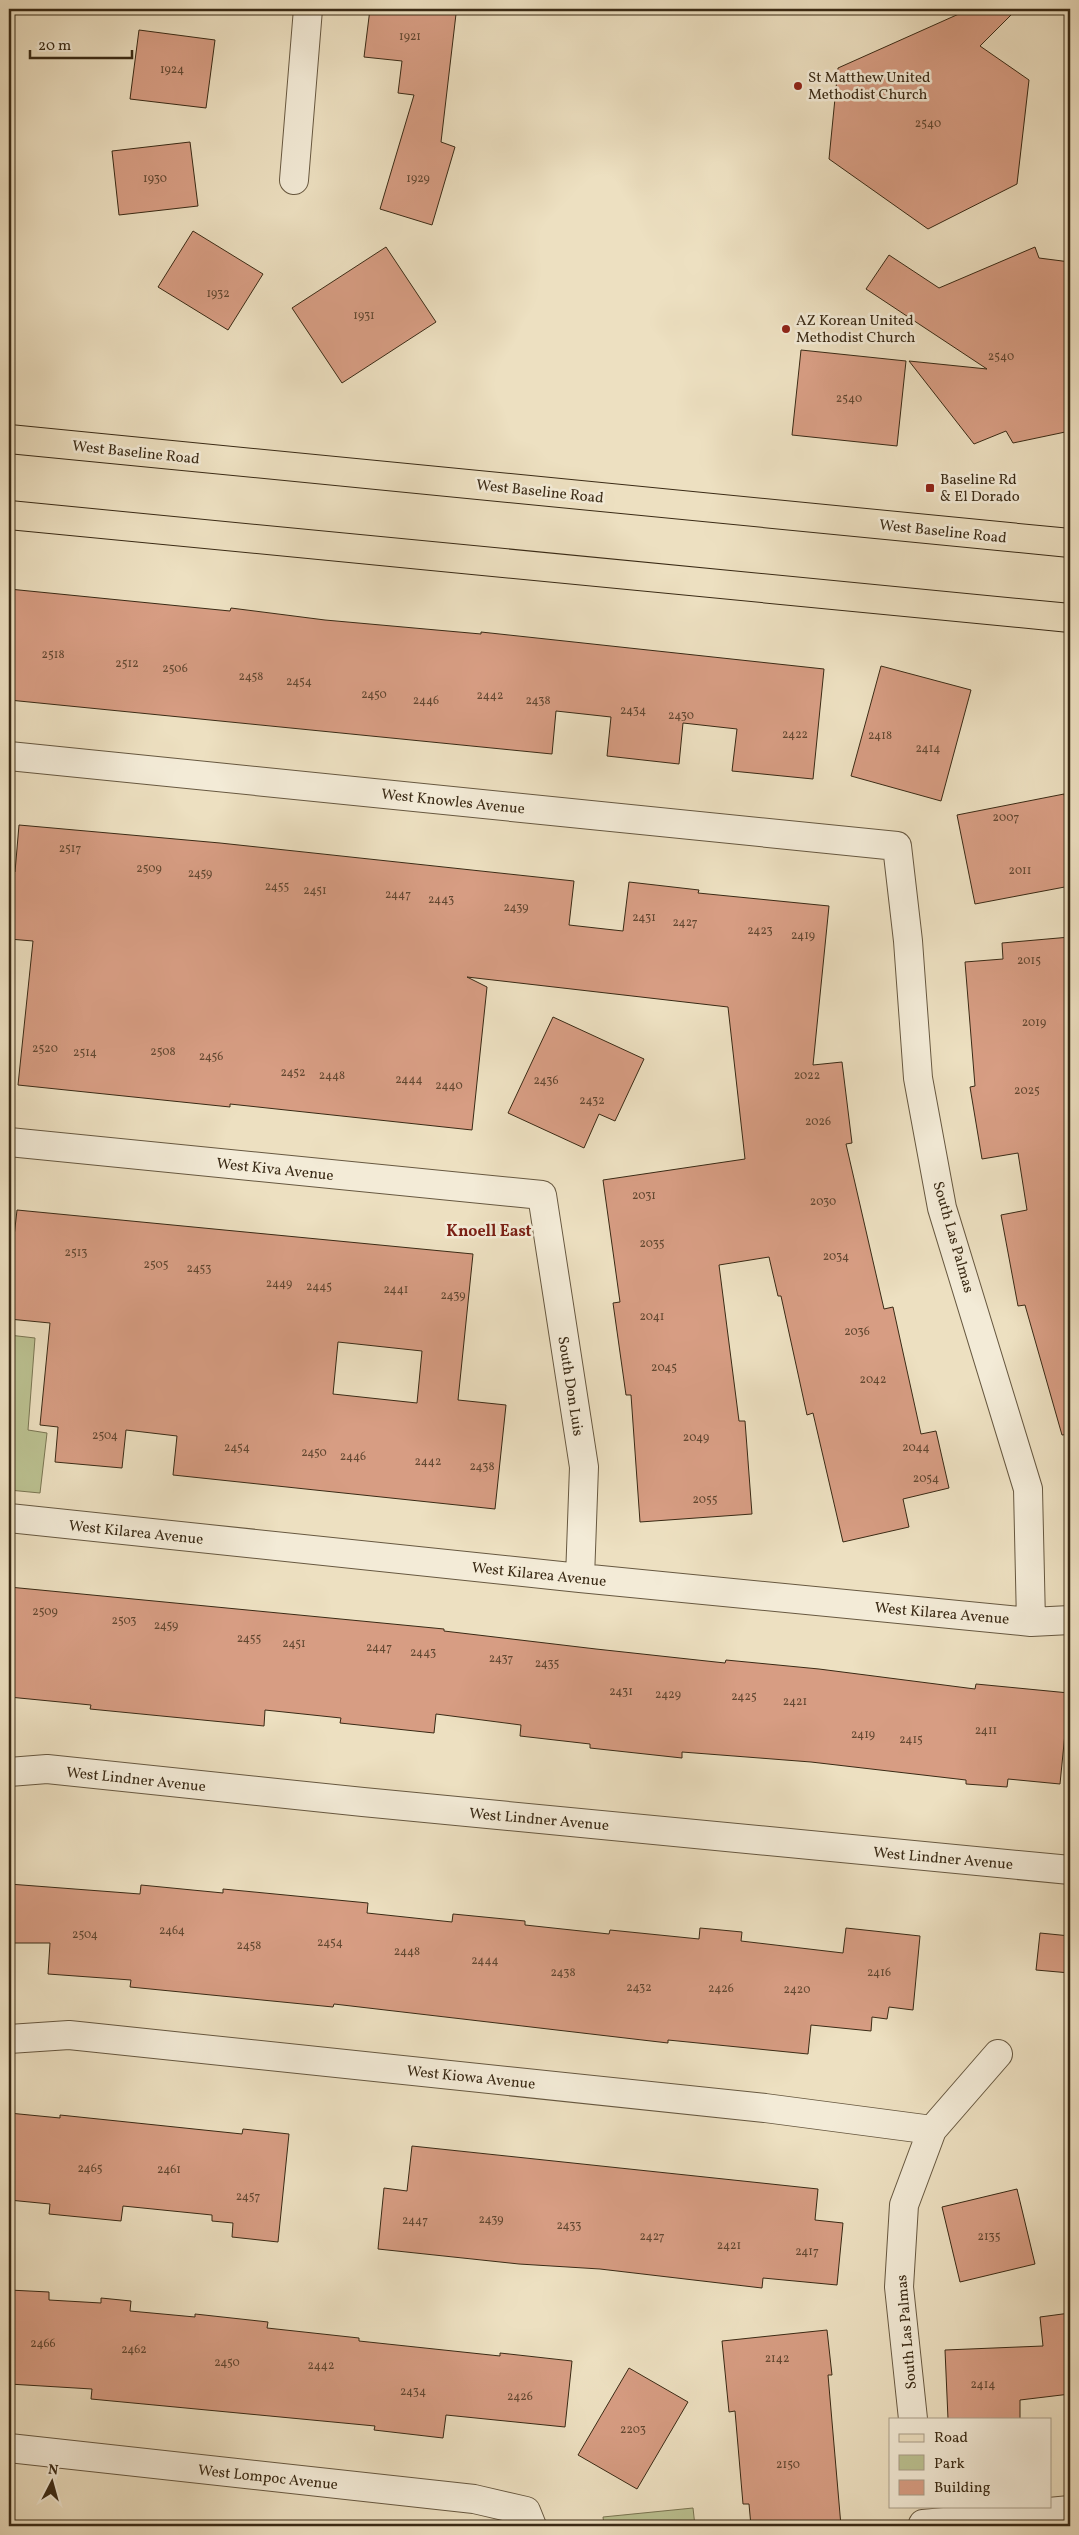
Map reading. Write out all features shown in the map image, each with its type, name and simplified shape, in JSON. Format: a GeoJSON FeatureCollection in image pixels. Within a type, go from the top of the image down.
{"type":"FeatureCollection","features":[{"type":"Feature","properties":{"kind":"main road","name":"West Baseline Road"},"geometry":{"type":"LineString","coordinates":[[9,439],[1070,543]]}},
{"type":"Feature","properties":{"kind":"main road"},"geometry":{"type":"LineString","coordinates":[[9,515],[1070,618]]}},
{"type":"Feature","properties":{"kind":"street"},"geometry":{"type":"LineString","coordinates":[[294,180],[308,9]]}},
{"type":"Feature","properties":{"kind":"street","name":"West Knowles Avenue"},"geometry":{"type":"LineString","coordinates":[[9,756],[898,846]]}},
{"type":"Feature","properties":{"kind":"street","name":"South Las Palmas"},"geometry":{"type":"LineString","coordinates":[[898,846],[908,941],[918,1078],[942,1208],[1028,1489],[1031,1622]]}},
{"type":"Feature","properties":{"kind":"street","name":"West Kiva Avenue"},"geometry":{"type":"LineString","coordinates":[[9,1142],[542,1195]]}},
{"type":"Feature","properties":{"kind":"street","name":"South Don Luis"},"geometry":{"type":"LineString","coordinates":[[542,1195],[584,1467],[580,1578]]}},
{"type":"Feature","properties":{"kind":"street","name":"West Kilarea Avenue"},"geometry":{"type":"LineString","coordinates":[[9,1518],[580,1578],[1031,1622],[1070,1620]]}},
{"type":"Feature","properties":{"kind":"street","name":"West Lindner Avenue"},"geometry":{"type":"LineString","coordinates":[[9,1772],[48,1769],[372,1803],[1070,1870]]}},
{"type":"Feature","properties":{"kind":"street","name":"West Kiowa Avenue"},"geometry":{"type":"LineString","coordinates":[[9,2039],[69,2035],[765,2108],[932,2130]]}},
{"type":"Feature","properties":{"kind":"street"},"geometry":{"type":"LineString","coordinates":[[932,2130],[998,2054]]}},
{"type":"Feature","properties":{"kind":"street","name":"South Las Palmas"},"geometry":{"type":"LineString","coordinates":[[913,2418],[899,2287],[904,2205],[932,2130]]}},
{"type":"Feature","properties":{"kind":"street","name":"West Lompoc Avenue"},"geometry":{"type":"LineString","coordinates":[[9,2448],[474,2499],[529,2519]]}},
{"type":"Feature","properties":{"kind":"street"},"geometry":{"type":"LineString","coordinates":[[923,2519],[1070,2510]]}},
{"type":"Feature","properties":{"kind":"green space"},"geometry":{"type":"Polygon","coordinates":[[[9,1335],[35,1338],[28,1430],[47,1433],[40,1493],[9,1490],[9,1335]]]}},
{"type":"Feature","properties":{"kind":"green space"},"geometry":{"type":"Polygon","coordinates":[[[693,2508],[695,2526],[604,2526],[603,2517],[693,2508]]]}},
{"type":"Feature","properties":{"kind":"building"},"geometry":{"type":"Polygon","coordinates":[[[370,9],[407,9],[456,14],[441,142],[455,147],[432,225],[380,209],[414,95],[398,93],[402,61],[364,57],[370,9]]]}},
{"type":"Feature","properties":{"kind":"building"},"geometry":{"type":"Polygon","coordinates":[[[970,9],[1017,9],[980,46],[1029,80],[1017,184],[928,229],[829,159],[838,68],[970,9]]]}},
{"type":"Feature","properties":{"kind":"building"},"geometry":{"type":"Polygon","coordinates":[[[139,30],[215,40],[206,108],[130,99],[139,30]]]}},
{"type":"Feature","properties":{"kind":"building"},"geometry":{"type":"Polygon","coordinates":[[[190,142],[198,206],[119,215],[112,151],[190,142]]]}},
{"type":"Feature","properties":{"kind":"building"},"geometry":{"type":"Polygon","coordinates":[[[193,231],[263,274],[228,330],[158,287],[193,231]]]}},
{"type":"Feature","properties":{"kind":"building"},"geometry":{"type":"Polygon","coordinates":[[[386,247],[436,322],[342,383],[292,308],[386,247]]]}},
{"type":"Feature","properties":{"kind":"building"},"geometry":{"type":"Polygon","coordinates":[[[1035,247],[1039,258],[1070,262],[1070,431],[1013,443],[1006,431],[974,444],[909,361],[987,369],[866,289],[889,255],[939,288],[1035,247]]]}},
{"type":"Feature","properties":{"kind":"building"},"geometry":{"type":"Polygon","coordinates":[[[801,350],[906,361],[897,446],[792,435],[801,350]]]}},
{"type":"Feature","properties":{"kind":"building"},"geometry":{"type":"Polygon","coordinates":[[[9,589],[230,611],[231,608],[325,620],[481,634],[481,632],[824,669],[813,779],[732,771],[737,729],[683,723],[679,764],[607,756],[611,717],[556,711],[552,754],[9,700],[9,589]]]}},
{"type":"Feature","properties":{"kind":"building"},"geometry":{"type":"Polygon","coordinates":[[[881,666],[971,690],[941,801],[851,776],[881,666]]]}},
{"type":"Feature","properties":{"kind":"building"},"geometry":{"type":"Polygon","coordinates":[[[1064,794],[1070,826],[1070,886],[975,904],[957,815],[1064,794]]]}},
{"type":"Feature","properties":{"kind":"building"},"geometry":{"type":"Polygon","coordinates":[[[19,825],[220,843],[574,881],[569,925],[623,931],[629,882],[699,890],[698,893],[829,906],[813,1065],[842,1062],[852,1143],[846,1144],[884,1309],[893,1307],[921,1434],[936,1431],[949,1488],[903,1499],[909,1527],[843,1542],[813,1413],[807,1415],[781,1296],[778,1296],[769,1257],[719,1265],[739,1421],[745,1421],[752,1514],[640,1522],[631,1395],[626,1395],[613,1303],[620,1302],[603,1180],[745,1159],[728,1007],[467,977],[487,987],[472,1130],[230,1104],[230,1107],[18,1085],[33,941],[9,939],[9,872],[15,872],[19,825]]]}},
{"type":"Feature","properties":{"kind":"building"},"geometry":{"type":"Polygon","coordinates":[[[1070,937],[1070,1434],[1062,1435],[1025,1305],[1018,1306],[1001,1215],[1027,1210],[1018,1153],[982,1159],[970,1087],[975,1086],[965,962],[1003,959],[1002,943],[1070,937]]]}},
{"type":"Feature","properties":{"kind":"building"},"geometry":{"type":"Polygon","coordinates":[[[553,1017],[644,1059],[615,1121],[599,1114],[584,1148],[508,1113],[553,1017]]]}},
{"type":"Feature","properties":{"kind":"building"},"geometry":{"type":"Polygon","coordinates":[[[17,1210],[473,1254],[458,1400],[506,1405],[495,1509],[173,1475],[177,1436],[126,1430],[122,1468],[55,1462],[58,1427],[40,1425],[50,1323],[9,1319],[9,1254],[12,1255],[17,1210]],[[338,1342],[333,1394],[417,1403],[422,1351],[338,1342]]]}},
{"type":"Feature","properties":{"kind":"building"},"geometry":{"type":"Polygon","coordinates":[[[9,1587],[444,1629],[444,1631],[596,1649],[725,1663],[726,1660],[819,1669],[975,1689],[976,1684],[1069,1693],[1060,1784],[1008,1779],[1007,1787],[966,1784],[966,1780],[811,1762],[682,1752],[682,1758],[590,1748],[590,1744],[520,1736],[521,1725],[436,1714],[434,1733],[340,1723],[341,1718],[265,1710],[264,1726],[90,1709],[91,1705],[9,1697],[9,1587]]]}},
{"type":"Feature","properties":{"kind":"building"},"geometry":{"type":"Polygon","coordinates":[[[9,1884],[140,1894],[141,1885],[223,1893],[223,1889],[368,1903],[367,1913],[452,1922],[453,1914],[525,1921],[525,1925],[609,1934],[610,1930],[699,1939],[700,1928],[742,1932],[741,1941],[843,1953],[846,1928],[920,1936],[913,2010],[889,2007],[887,2019],[872,2017],[871,2031],[811,2025],[808,2054],[668,2040],[668,2043],[334,2004],[333,2007],[130,1987],[131,1980],[48,1974],[50,1943],[9,1943],[9,1884]]]}},
{"type":"Feature","properties":{"kind":"building"},"geometry":{"type":"Polygon","coordinates":[[[1040,1933],[1070,1936],[1070,1973],[1036,1970],[1040,1933]]]}},
{"type":"Feature","properties":{"kind":"building"},"geometry":{"type":"Polygon","coordinates":[[[9,2113],[60,2118],[60,2115],[242,2134],[243,2129],[289,2134],[278,2242],[232,2237],[233,2223],[212,2221],[212,2215],[123,2206],[121,2221],[49,2214],[50,2204],[9,2200],[9,2113]]]}},
{"type":"Feature","properties":{"kind":"building"},"geometry":{"type":"Polygon","coordinates":[[[412,2146],[818,2189],[815,2220],[843,2223],[837,2285],[763,2278],[762,2288],[600,2269],[519,2264],[378,2249],[384,2188],[407,2191],[412,2146]]]}},
{"type":"Feature","properties":{"kind":"building"},"geometry":{"type":"Polygon","coordinates":[[[1017,2189],[1035,2264],[960,2282],[942,2207],[1017,2189]]]}},
{"type":"Feature","properties":{"kind":"building"},"geometry":{"type":"Polygon","coordinates":[[[9,2290],[49,2292],[49,2300],[101,2303],[101,2298],[131,2301],[130,2311],[195,2317],[195,2314],[268,2322],[267,2328],[359,2338],[359,2341],[500,2356],[500,2353],[572,2361],[565,2427],[446,2415],[443,2438],[374,2430],[375,2426],[91,2399],[92,2389],[9,2384],[9,2290]]]}},
{"type":"Feature","properties":{"kind":"building"},"geometry":{"type":"Polygon","coordinates":[[[1070,2313],[1070,2394],[1020,2400],[1020,2418],[948,2418],[945,2350],[1043,2346],[1040,2317],[1070,2313]]]}},
{"type":"Feature","properties":{"kind":"building"},"geometry":{"type":"Polygon","coordinates":[[[827,2330],[832,2375],[828,2375],[841,2526],[751,2526],[749,2504],[743,2504],[735,2411],[729,2412],[722,2341],[827,2330]]]}},
{"type":"Feature","properties":{"kind":"building"},"geometry":{"type":"Polygon","coordinates":[[[629,2368],[688,2402],[637,2489],[578,2455],[629,2368]]]}},
{"type":"Feature","properties":{"kind":"place","name":"St Matthew United Methodist Church"},"geometry":{"type":"Point","coordinates":[798,86]}},
{"type":"Feature","properties":{"kind":"place","name":"AZ Korean United Methodist Church"},"geometry":{"type":"Point","coordinates":[786,329]}},
{"type":"Feature","properties":{"kind":"place","name":"Baseline Rd & El Dorado"},"geometry":{"type":"Point","coordinates":[930,488]}},
{"type":"Feature","properties":{"kind":"district","name":"Knoell East"},"geometry":{"type":"Point","coordinates":[489,1230]}}]}
